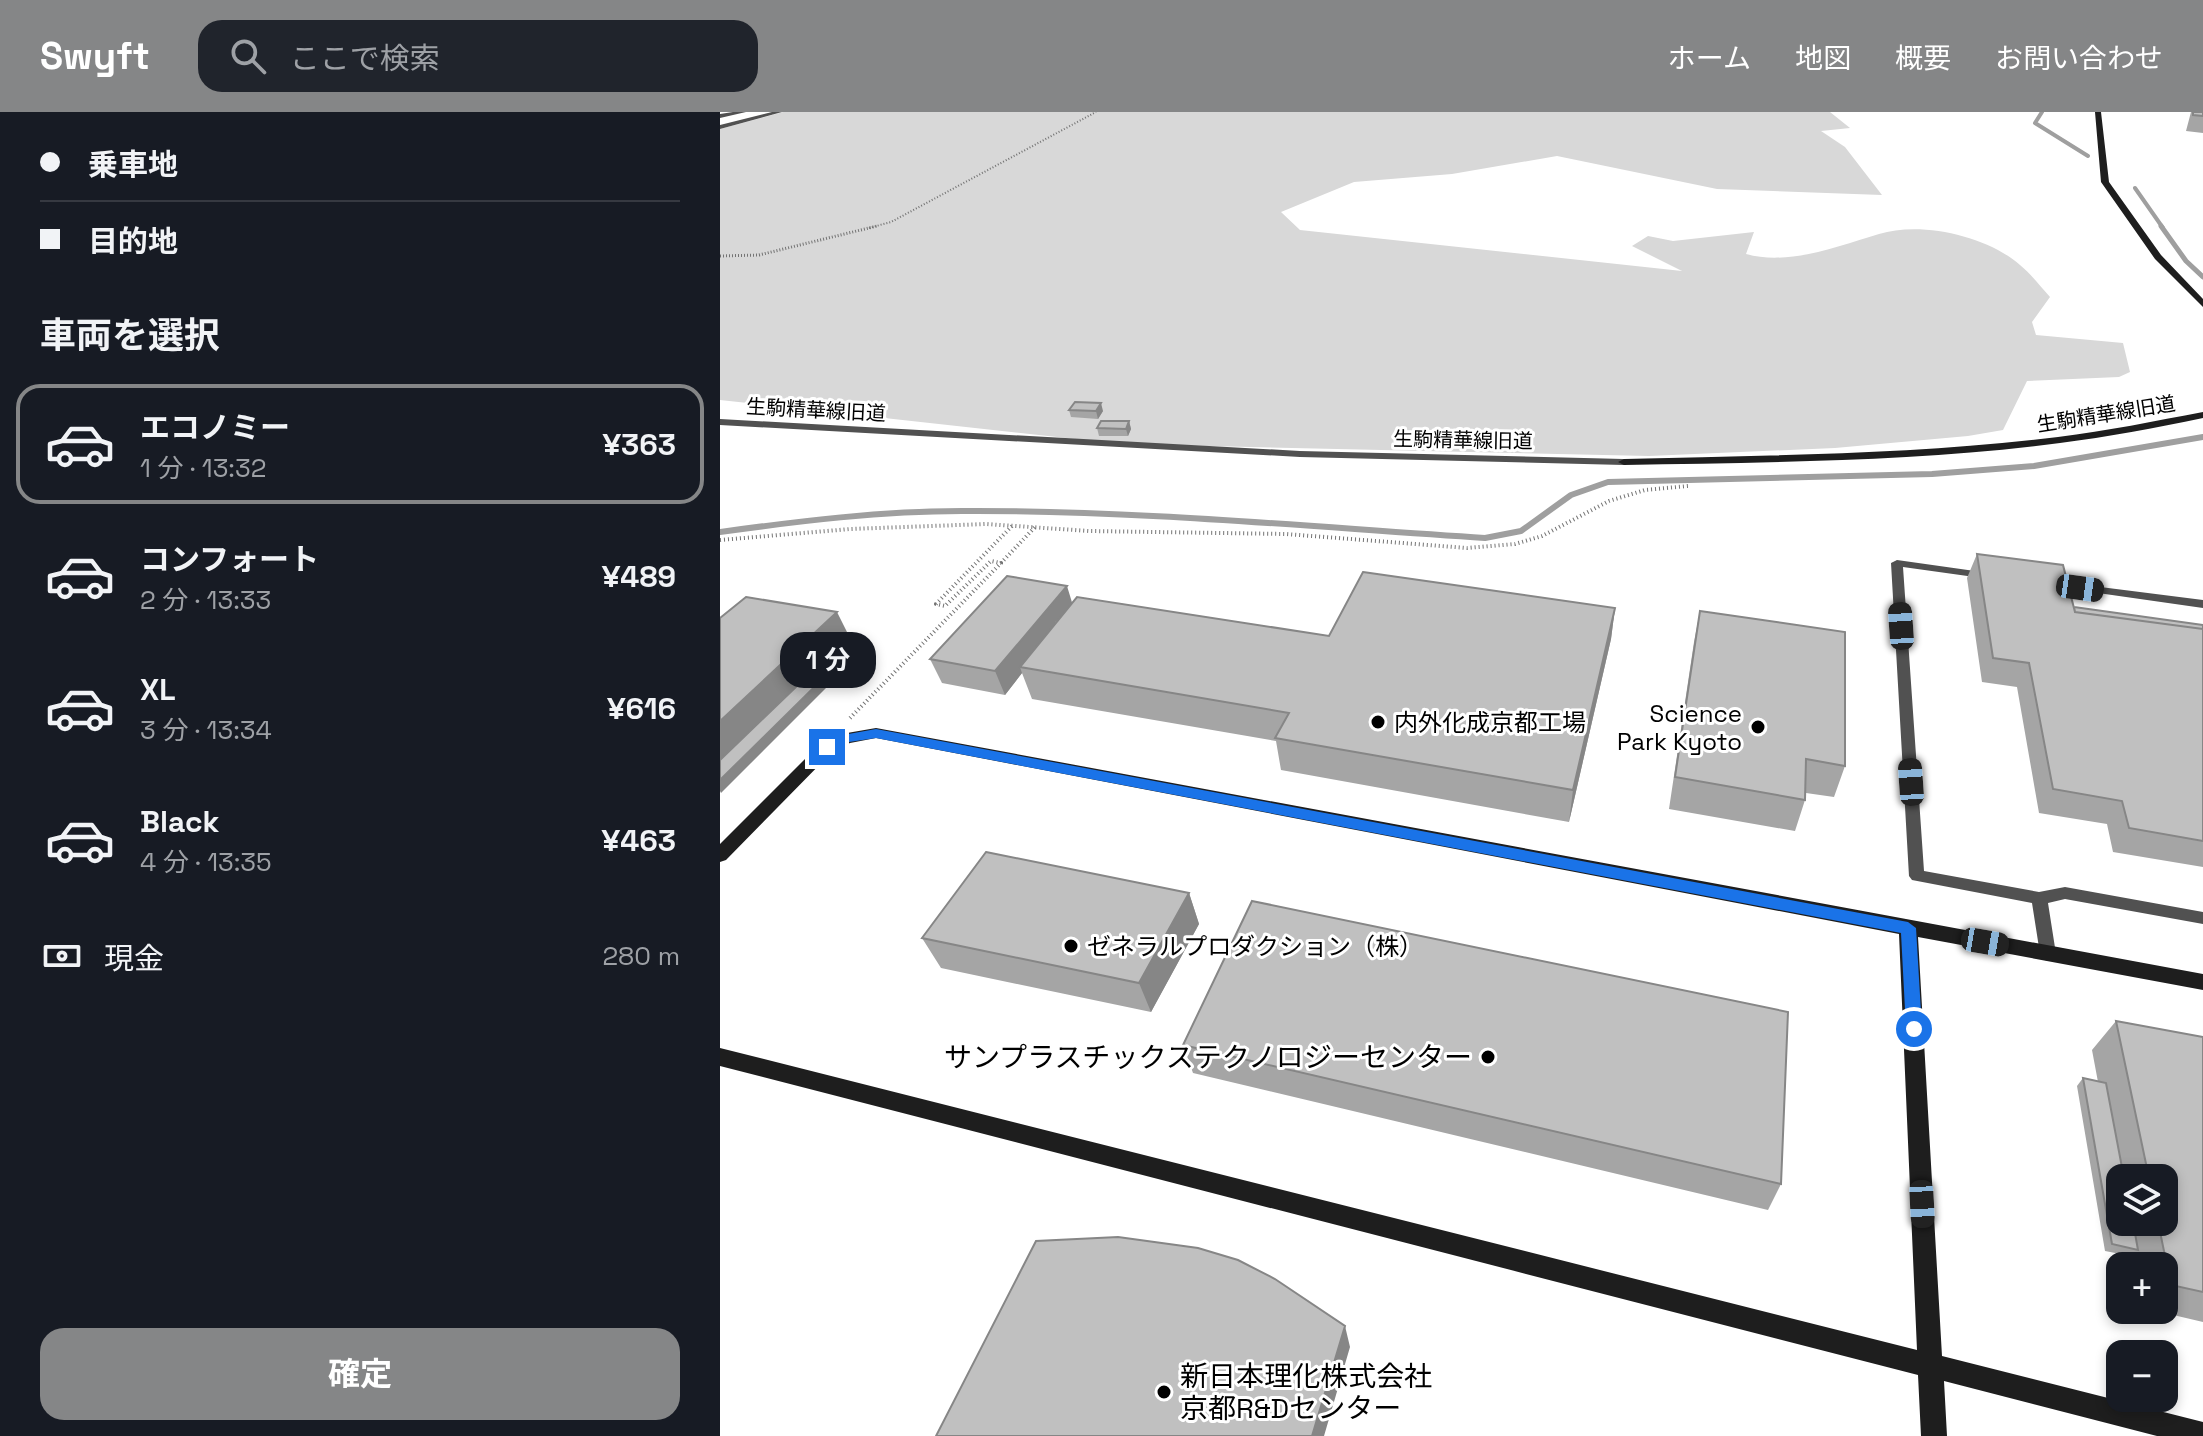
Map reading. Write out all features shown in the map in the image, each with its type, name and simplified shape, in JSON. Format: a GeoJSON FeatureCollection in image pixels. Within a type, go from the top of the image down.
{"type":"FeatureCollection","features":[{"type":"Feature","properties":{"kind":"street"},"geometry":{"type":"LineString","coordinates":[[2098,112],[2105,182],[2158,257],[2203,304]]}},
{"type":"Feature","properties":{"kind":"street","name":"生駒精華線旧道"},"geometry":{"type":"LineString","coordinates":[[720,422],[1300,454],[1624,462],[1951,454],[2153,426],[2203,415]]}},
{"type":"Feature","properties":{"kind":"street"},"geometry":{"type":"LineString","coordinates":[[720,855],[827,747],[847,738],[876,733],[2203,982]]}},
{"type":"Feature","properties":{"kind":"street"},"geometry":{"type":"LineString","coordinates":[[1908,928],[1934,1436]]}},
{"type":"Feature","properties":{"kind":"street"},"geometry":{"type":"LineString","coordinates":[[720,1057],[2203,1435]]}},
{"type":"Feature","properties":{"kind":"lane"},"geometry":{"type":"LineString","coordinates":[[720,116],[743,112]]}},
{"type":"Feature","properties":{"kind":"lane"},"geometry":{"type":"LineString","coordinates":[[720,127],[779,112]]}},
{"type":"Feature","properties":{"kind":"lane"},"geometry":{"type":"LineString","coordinates":[[2004,578],[1897,563],[1917,876],[2039,898],[2065,893],[2203,918]]}},
{"type":"Feature","properties":{"kind":"lane"},"geometry":{"type":"LineString","coordinates":[[2034,582],[2203,604]]}},
{"type":"Feature","properties":{"kind":"lane"},"geometry":{"type":"LineString","coordinates":[[2039,898],[2048,954]]}},
{"type":"Feature","properties":{"kind":"path"},"geometry":{"type":"LineString","coordinates":[[720,256],[759,255],[891,222],[1096,112]]}},
{"type":"Feature","properties":{"kind":"path"},"geometry":{"type":"LineString","coordinates":[[720,540],[850,529],[1013,525],[1286,534],[1467,548],[1515,544],[1542,536],[1609,501],[1645,490],[1688,486]]}},
{"type":"Feature","properties":{"kind":"path"},"geometry":{"type":"LineString","coordinates":[[1001,563],[991,561],[945,606],[936,604],[1013,525]]}},
{"type":"Feature","properties":{"kind":"path"},"geometry":{"type":"LineString","coordinates":[[847,738],[850,717],[1035,527]]}},
{"type":"Feature","properties":{"kind":"shaded area"},"geometry":{"type":"Polygon","coordinates":[[[783,112],[1830,112],[1850,128],[1821,131],[1845,147],[1882,195],[1717,189],[1557,156],[1452,174],[1354,182],[1281,212],[1300,230],[1682,271],[1632,246],[1648,236],[1673,241],[1754,232],[1746,254],[1779,258],[1830,249],[1896,230],[1933,230],[1990,246],[2024,269],[2050,297],[2032,322],[2036,335],[2123,343],[2130,372],[2119,377],[2027,381],[2003,430],[1835,448],[1649,456],[1121,444],[720,400],[720,129],[783,112]]]}},
{"type":"Feature","properties":{"kind":"building"},"geometry":{"type":"Polygon","coordinates":[[[1075,402],[1101,403],[1096,411],[1069,410],[1075,402]]]}},
{"type":"Feature","properties":{"kind":"building"},"geometry":{"type":"Polygon","coordinates":[[[1101,421],[1129,421],[1126,429],[1097,428],[1101,421]]]}},
{"type":"Feature","properties":{"kind":"building"},"geometry":{"type":"Polygon","coordinates":[[[1977,554],[2063,565],[2075,612],[2203,629],[2203,841],[2129,828],[2122,801],[2053,789],[2029,663],[1993,658],[1977,554]]]}},
{"type":"Feature","properties":{"kind":"building","name":"内外化成京都工場"},"geometry":{"type":"Polygon","coordinates":[[[1363,572],[1615,608],[1573,790],[1275,738],[1289,713],[1020,667],[1077,597],[1329,636],[1363,572]]]}},
{"type":"Feature","properties":{"kind":"building"},"geometry":{"type":"Polygon","coordinates":[[[1007,576],[1067,586],[995,671],[930,659],[1007,576]]]}},
{"type":"Feature","properties":{"kind":"building"},"geometry":{"type":"Polygon","coordinates":[[[746,597],[837,612],[720,721],[720,618],[746,597]]]}},
{"type":"Feature","properties":{"kind":"building"},"geometry":{"type":"Polygon","coordinates":[[[2074,607],[2203,625],[2203,629],[2075,612],[2074,607]]]}},
{"type":"Feature","properties":{"kind":"building","name":"Science Park Kyoto"},"geometry":{"type":"Polygon","coordinates":[[[1700,611],[1845,632],[1845,766],[1806,759],[1805,800],[1675,777],[1700,611]]]}},
{"type":"Feature","properties":{"kind":"building"},"geometry":{"type":"Polygon","coordinates":[[[849,636],[864,638],[720,780],[720,760],[849,636]]]}},
{"type":"Feature","properties":{"kind":"building","name":"ゼネラルプロダクション（株）"},"geometry":{"type":"Polygon","coordinates":[[[986,852],[1189,893],[1139,983],[922,938],[986,852]]]}},
{"type":"Feature","properties":{"kind":"building","name":"サンプラスチックステクノロジーセンター"},"geometry":{"type":"Polygon","coordinates":[[[1252,901],[1788,1012],[1781,1184],[1183,1045],[1252,901]]]}},
{"type":"Feature","properties":{"kind":"building"},"geometry":{"type":"Polygon","coordinates":[[[2116,1021],[2203,1037],[2203,1292],[2178,1287],[2178,1252],[2164,1252],[2161,1236],[2178,1236],[2178,1164],[2146,1164],[2116,1021]]]}},
{"type":"Feature","properties":{"kind":"building"},"geometry":{"type":"Polygon","coordinates":[[[2083,1078],[2106,1083],[2121,1164],[2106,1164],[2106,1210],[2083,1078]]]}},
{"type":"Feature","properties":{"kind":"building"},"geometry":{"type":"Polygon","coordinates":[[[2111,1236],[2136,1236],[2138,1250],[2112,1244],[2111,1236]]]}},
{"type":"Feature","properties":{"kind":"building","name":"新日本理化株式会社 京都R&Dセンター"},"geometry":{"type":"Polygon","coordinates":[[[1118,1237],[1198,1248],[1238,1260],[1275,1279],[1345,1326],[1312,1436],[936,1436],[1036,1241],[1118,1237]]]}},
{"type":"Feature","properties":{"kind":"waterway"},"geometry":{"type":"LineString","coordinates":[[2042,112],[2035,123],[2088,156]]}},
{"type":"Feature","properties":{"kind":"waterway"},"geometry":{"type":"LineString","coordinates":[[2135,188],[2163,228]]}},
{"type":"Feature","properties":{"kind":"waterway"},"geometry":{"type":"LineString","coordinates":[[2161,226],[2186,261],[2203,277]]}},
{"type":"Feature","properties":{"kind":"waterway"},"geometry":{"type":"LineString","coordinates":[[720,532],[871,515],[932,511],[1027,511],[1224,520],[1485,538],[1521,531],[1571,495],[1608,482],[1932,474],[2034,466],[2203,437]]}},
{"type":"Feature","properties":{"kind":"place","name":"内外化成京都工場"},"geometry":{"type":"Point","coordinates":[1378,722]}},
{"type":"Feature","properties":{"kind":"place","name":"Science Park Kyoto"},"geometry":{"type":"Point","coordinates":[1758,727]}},
{"type":"Feature","properties":{"kind":"place","name":"ゼネラルプロダクション（株）"},"geometry":{"type":"Point","coordinates":[1071,946]}},
{"type":"Feature","properties":{"kind":"place","name":"サンプラスチックステクノロジーセンター"},"geometry":{"type":"Point","coordinates":[1488,1057]}},
{"type":"Feature","properties":{"kind":"place","name":"新日本理化株式会社 京都R&Dセンター"},"geometry":{"type":"Point","coordinates":[1164,1392]}},
{"type":"Feature","properties":{"kind":"route"},"geometry":{"type":"LineString","coordinates":[[827,747],[854,736],[876,733],[1908,928],[1914,1029]]}}]}
